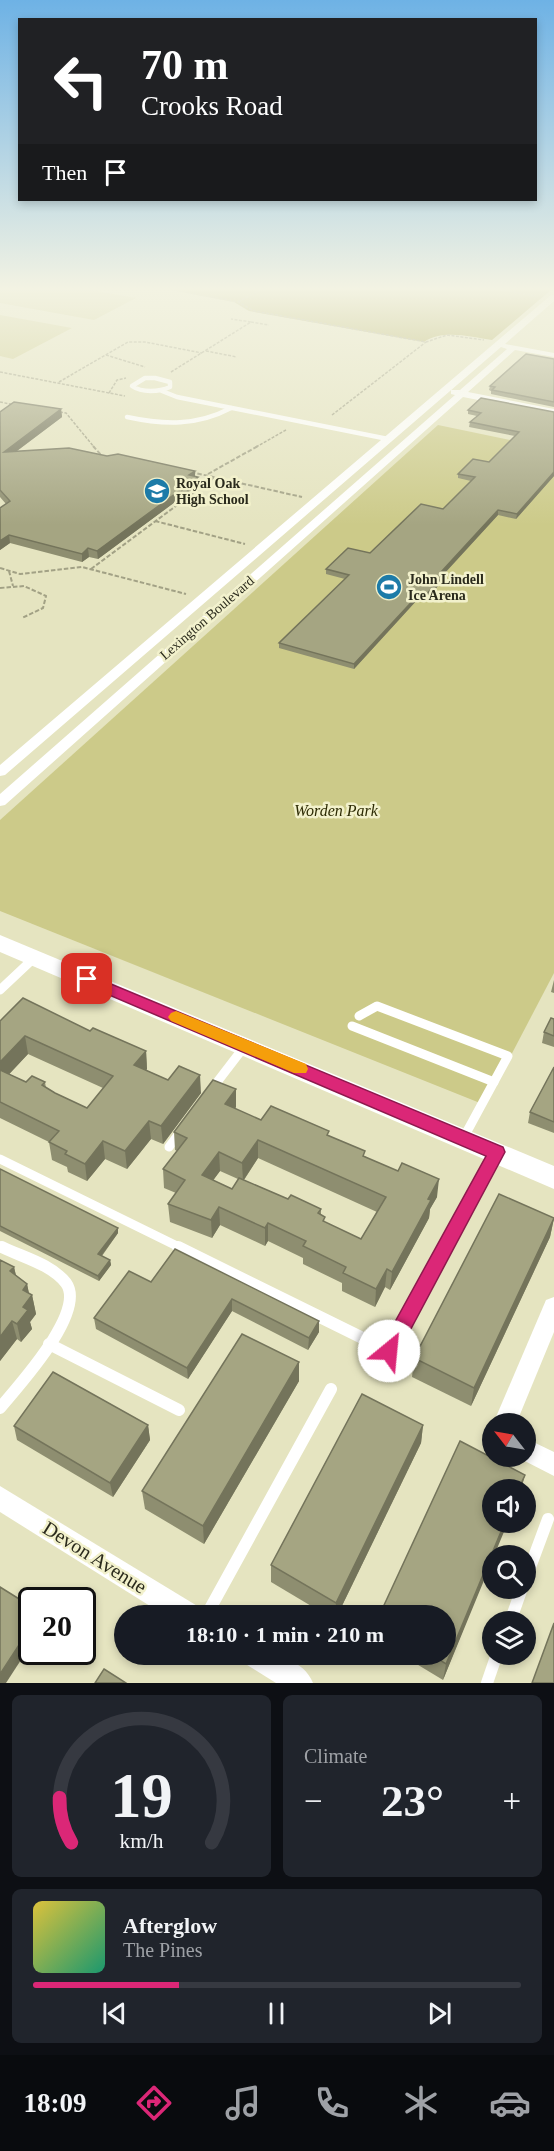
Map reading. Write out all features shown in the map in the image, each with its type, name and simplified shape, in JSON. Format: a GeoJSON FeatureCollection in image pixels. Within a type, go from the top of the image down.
{"type":"FeatureCollection","features":[{"type":"Feature","properties":{"kind":"main road"},"geometry":{"type":"LineString","coordinates":[[0,944],[463,1138],[554,1179]]}},
{"type":"Feature","properties":{"kind":"street","name":"Lexington Boulevard"},"geometry":{"type":"LineString","coordinates":[[0,772],[388,439],[467,368]]}},
{"type":"Feature","properties":{"kind":"street","name":"Lexington Boulevard"},"geometry":{"type":"LineString","coordinates":[[0,802],[490,368]]}},
{"type":"Feature","properties":{"kind":"street"},"geometry":{"type":"LineString","coordinates":[[443,390],[554,412]]}},
{"type":"Feature","properties":{"kind":"street"},"geometry":{"type":"LineString","coordinates":[[388,439],[406,443]]}},
{"type":"Feature","properties":{"kind":"street"},"geometry":{"type":"LineString","coordinates":[[341,479],[360,483]]}},
{"type":"Feature","properties":{"kind":"street"},"geometry":{"type":"LineString","coordinates":[[282,530],[301,535]]}},
{"type":"Feature","properties":{"kind":"street","name":"Lexington Boulevard"},"geometry":{"type":"LineString","coordinates":[[244,562],[264,567]]}},
{"type":"Feature","properties":{"kind":"street","name":"Lexington Boulevard"},"geometry":{"type":"LineString","coordinates":[[127,663],[149,669]]}},
{"type":"Feature","properties":{"kind":"street"},"geometry":{"type":"LineString","coordinates":[[37,740],[43,742],[53,755]]}},
{"type":"Feature","properties":{"kind":"street"},"geometry":{"type":"LineString","coordinates":[[509,1413],[554,1307]]}},
{"type":"Feature","properties":{"kind":"street"},"geometry":{"type":"LineString","coordinates":[[536,1455],[554,1464]]}},
{"type":"Feature","properties":{"kind":"street","name":"Devon Avenue"},"geometry":{"type":"LineString","coordinates":[[0,1498],[172,1605]]}},
{"type":"Feature","properties":{"kind":"street"},"geometry":{"type":"LineString","coordinates":[[271,1665],[300,1683]]}},
{"type":"Feature","properties":{"kind":"lane"},"geometry":{"type":"LineString","coordinates":[[162,391],[171,385],[168,380],[158,378],[140,380],[132,386],[143,392],[162,391],[177,397],[388,439]]}},
{"type":"Feature","properties":{"kind":"lane"},"geometry":{"type":"LineString","coordinates":[[127,417],[149,423],[176,424],[203,421],[231,408]]}},
{"type":"Feature","properties":{"kind":"lane"},"geometry":{"type":"LineString","coordinates":[[0,990],[34,957]]}},
{"type":"Feature","properties":{"kind":"lane"},"geometry":{"type":"LineString","coordinates":[[359,1016],[377,1006],[508,1056],[463,1138]]}},
{"type":"Feature","properties":{"kind":"lane"},"geometry":{"type":"LineString","coordinates":[[352,1026],[494,1082]]}},
{"type":"Feature","properties":{"kind":"lane"},"geometry":{"type":"LineString","coordinates":[[202,1101],[245,1046]]}},
{"type":"Feature","properties":{"kind":"lane"},"geometry":{"type":"LineString","coordinates":[[169,1147],[189,1120]]}},
{"type":"Feature","properties":{"kind":"lane"},"geometry":{"type":"LineString","coordinates":[[0,1159],[389,1351],[496,1152]]}},
{"type":"Feature","properties":{"kind":"lane"},"geometry":{"type":"LineString","coordinates":[[0,1246],[58,1276],[69,1287],[72,1301],[69,1311],[49,1344],[0,1408]]}},
{"type":"Feature","properties":{"kind":"lane"},"geometry":{"type":"LineString","coordinates":[[49,1344],[179,1410]]}},
{"type":"Feature","properties":{"kind":"lane"},"geometry":{"type":"LineString","coordinates":[[212,1605],[331,1389]]}},
{"type":"Feature","properties":{"kind":"lane"},"geometry":{"type":"LineString","coordinates":[[536,1551],[548,1519]]}},
{"type":"Feature","properties":{"kind":"lane"},"geometry":{"type":"LineString","coordinates":[[487,1683],[493,1665]]}},
{"type":"Feature","properties":{"kind":"path"},"geometry":{"type":"LineString","coordinates":[[58,383],[85,368]]}},
{"type":"Feature","properties":{"kind":"path"},"geometry":{"type":"LineString","coordinates":[[174,376],[167,374],[178,368]]}},
{"type":"Feature","properties":{"kind":"path"},"geometry":{"type":"LineString","coordinates":[[333,415],[393,368]]}},
{"type":"Feature","properties":{"kind":"path"},"geometry":{"type":"LineString","coordinates":[[0,372],[128,397]]}},
{"type":"Feature","properties":{"kind":"path"},"geometry":{"type":"LineString","coordinates":[[109,393],[121,377],[129,378]]}},
{"type":"Feature","properties":{"kind":"path"},"geometry":{"type":"LineString","coordinates":[[0,402],[23,406]]}},
{"type":"Feature","properties":{"kind":"path"},"geometry":{"type":"LineString","coordinates":[[58,411],[66,413],[95,452],[108,462]]}},
{"type":"Feature","properties":{"kind":"path"},"geometry":{"type":"LineString","coordinates":[[58,416],[67,417]]}},
{"type":"Feature","properties":{"kind":"path"},"geometry":{"type":"LineString","coordinates":[[207,475],[298,421]]}},
{"type":"Feature","properties":{"kind":"path"},"geometry":{"type":"LineString","coordinates":[[186,470],[304,497]]}},
{"type":"Feature","properties":{"kind":"path"},"geometry":{"type":"LineString","coordinates":[[92,569],[215,477]]}},
{"type":"Feature","properties":{"kind":"path"},"geometry":{"type":"LineString","coordinates":[[151,520],[247,545]]}},
{"type":"Feature","properties":{"kind":"path"},"geometry":{"type":"LineString","coordinates":[[0,568],[20,574],[82,567],[189,595]]}},
{"type":"Feature","properties":{"kind":"path"},"geometry":{"type":"LineString","coordinates":[[9,571],[14,586]]}},
{"type":"Feature","properties":{"kind":"path"},"geometry":{"type":"LineString","coordinates":[[0,588],[14,586],[33,588],[46,596],[43,608],[22,618]]}},
{"type":"Feature","properties":{"kind":"green space","name":"Worden Park"},"geometry":{"type":"Polygon","coordinates":[[[438,425],[554,449],[554,973],[485,1105],[0,911],[0,820],[438,425]]]}},
{"type":"Feature","properties":{"kind":"building"},"geometry":{"type":"Polygon","coordinates":[[[511,368],[554,368],[554,402],[492,390],[495,387],[490,386],[511,368]]]}},
{"type":"Feature","properties":{"kind":"building"},"geometry":{"type":"Polygon","coordinates":[[[481,398],[554,412],[554,472],[517,514],[498,510],[441,572],[446,573],[424,597],[418,595],[354,664],[279,643],[349,575],[326,569],[348,548],[370,553],[421,504],[443,509],[475,477],[458,474],[473,459],[489,462],[519,432],[470,422],[481,413],[468,410],[481,398]]]}},
{"type":"Feature","properties":{"kind":"building","name":"Royal Oak High School"},"geometry":{"type":"Polygon","coordinates":[[[14,402],[61,409],[4,452],[69,448],[107,456],[118,454],[195,471],[189,475],[198,477],[97,551],[88,548],[82,554],[9,535],[0,541],[0,508],[10,501],[0,490],[0,412],[14,402]]]}},
{"type":"Feature","properties":{"kind":"building"},"geometry":{"type":"Polygon","coordinates":[[[23,998],[90,1031],[93,1028],[146,1051],[134,1065],[168,1080],[179,1066],[200,1075],[161,1126],[149,1121],[125,1151],[103,1141],[85,1164],[65,1154],[67,1151],[49,1142],[59,1131],[0,1102],[0,1070],[26,1082],[32,1076],[45,1082],[42,1085],[55,1093],[87,1108],[113,1076],[25,1036],[0,1062],[0,1021],[23,998]]]}},
{"type":"Feature","properties":{"kind":"building"},"geometry":{"type":"Polygon","coordinates":[[[551,1018],[554,1019],[554,1036],[544,1032],[551,1018]]]}},
{"type":"Feature","properties":{"kind":"building"},"geometry":{"type":"Polygon","coordinates":[[[554,1067],[554,1122],[530,1112],[554,1067]]]}},
{"type":"Feature","properties":{"kind":"building"},"geometry":{"type":"Polygon","coordinates":[[[213,1080],[236,1089],[225,1104],[261,1120],[271,1106],[329,1131],[327,1135],[365,1151],[363,1156],[398,1171],[402,1163],[439,1179],[428,1199],[431,1200],[392,1272],[387,1269],[376,1289],[343,1273],[346,1267],[303,1246],[306,1241],[268,1223],[265,1228],[219,1207],[211,1220],[168,1204],[185,1180],[163,1169],[187,1138],[174,1132],[213,1080]],[[258,1140],[242,1163],[219,1152],[202,1175],[232,1189],[239,1178],[288,1199],[291,1195],[321,1209],[318,1213],[325,1217],[323,1221],[361,1239],[386,1197],[258,1140]]]}},
{"type":"Feature","properties":{"kind":"building"},"geometry":{"type":"Polygon","coordinates":[[[0,1169],[118,1228],[98,1254],[110,1260],[98,1276],[0,1226],[0,1169]]]}},
{"type":"Feature","properties":{"kind":"building"},"geometry":{"type":"Polygon","coordinates":[[[499,1194],[554,1218],[474,1388],[414,1358],[499,1194]]]}},
{"type":"Feature","properties":{"kind":"building"},"geometry":{"type":"Polygon","coordinates":[[[175,1249],[319,1321],[309,1338],[232,1299],[187,1368],[94,1318],[129,1271],[151,1282],[175,1249]]]}},
{"type":"Feature","properties":{"kind":"building"},"geometry":{"type":"Polygon","coordinates":[[[0,1260],[14,1267],[10,1271],[27,1284],[23,1290],[32,1295],[23,1307],[28,1310],[17,1324],[12,1321],[0,1337],[0,1260]]]}},
{"type":"Feature","properties":{"kind":"building"},"geometry":{"type":"Polygon","coordinates":[[[242,1334],[299,1362],[203,1526],[142,1491],[242,1334]]]}},
{"type":"Feature","properties":{"kind":"building"},"geometry":{"type":"Polygon","coordinates":[[[53,1372],[148,1425],[110,1483],[14,1426],[53,1372]]]}},
{"type":"Feature","properties":{"kind":"building"},"geometry":{"type":"Polygon","coordinates":[[[362,1394],[423,1425],[336,1603],[271,1565],[362,1394]]]}},
{"type":"Feature","properties":{"kind":"building"},"geometry":{"type":"Polygon","coordinates":[[[460,1441],[482,1453],[482,1467],[510,1467],[525,1475],[523,1479],[482,1479],[482,1533],[500,1533],[495,1545],[482,1545],[482,1577],[456,1640],[456,1605],[384,1605],[460,1441]]]}},
{"type":"Feature","properties":{"kind":"building"},"geometry":{"type":"Polygon","coordinates":[[[0,1587],[18,1598],[18,1646],[0,1674],[0,1587]]]}},
{"type":"Feature","properties":{"kind":"building"},"geometry":{"type":"Polygon","coordinates":[[[554,1623],[554,1683],[532,1683],[554,1623]]]}},
{"type":"Feature","properties":{"kind":"building"},"geometry":{"type":"Polygon","coordinates":[[[104,1669],[126,1683],[95,1683],[104,1669]]]}},
{"type":"Feature","properties":{"kind":"slow traffic"},"geometry":{"type":"LineString","coordinates":[[176,1017],[300,1069]]}},
{"type":"Feature","properties":{"kind":"place","name":"Royal Oak High School"},"geometry":{"type":"Point","coordinates":[157,491]}},
{"type":"Feature","properties":{"kind":"place","name":"John Lindell Ice Arena"},"geometry":{"type":"Point","coordinates":[389,587]}},
{"type":"Feature","properties":{"kind":"route"},"geometry":{"type":"LineString","coordinates":[[87,979],[496,1152],[389,1351]]}}]}
